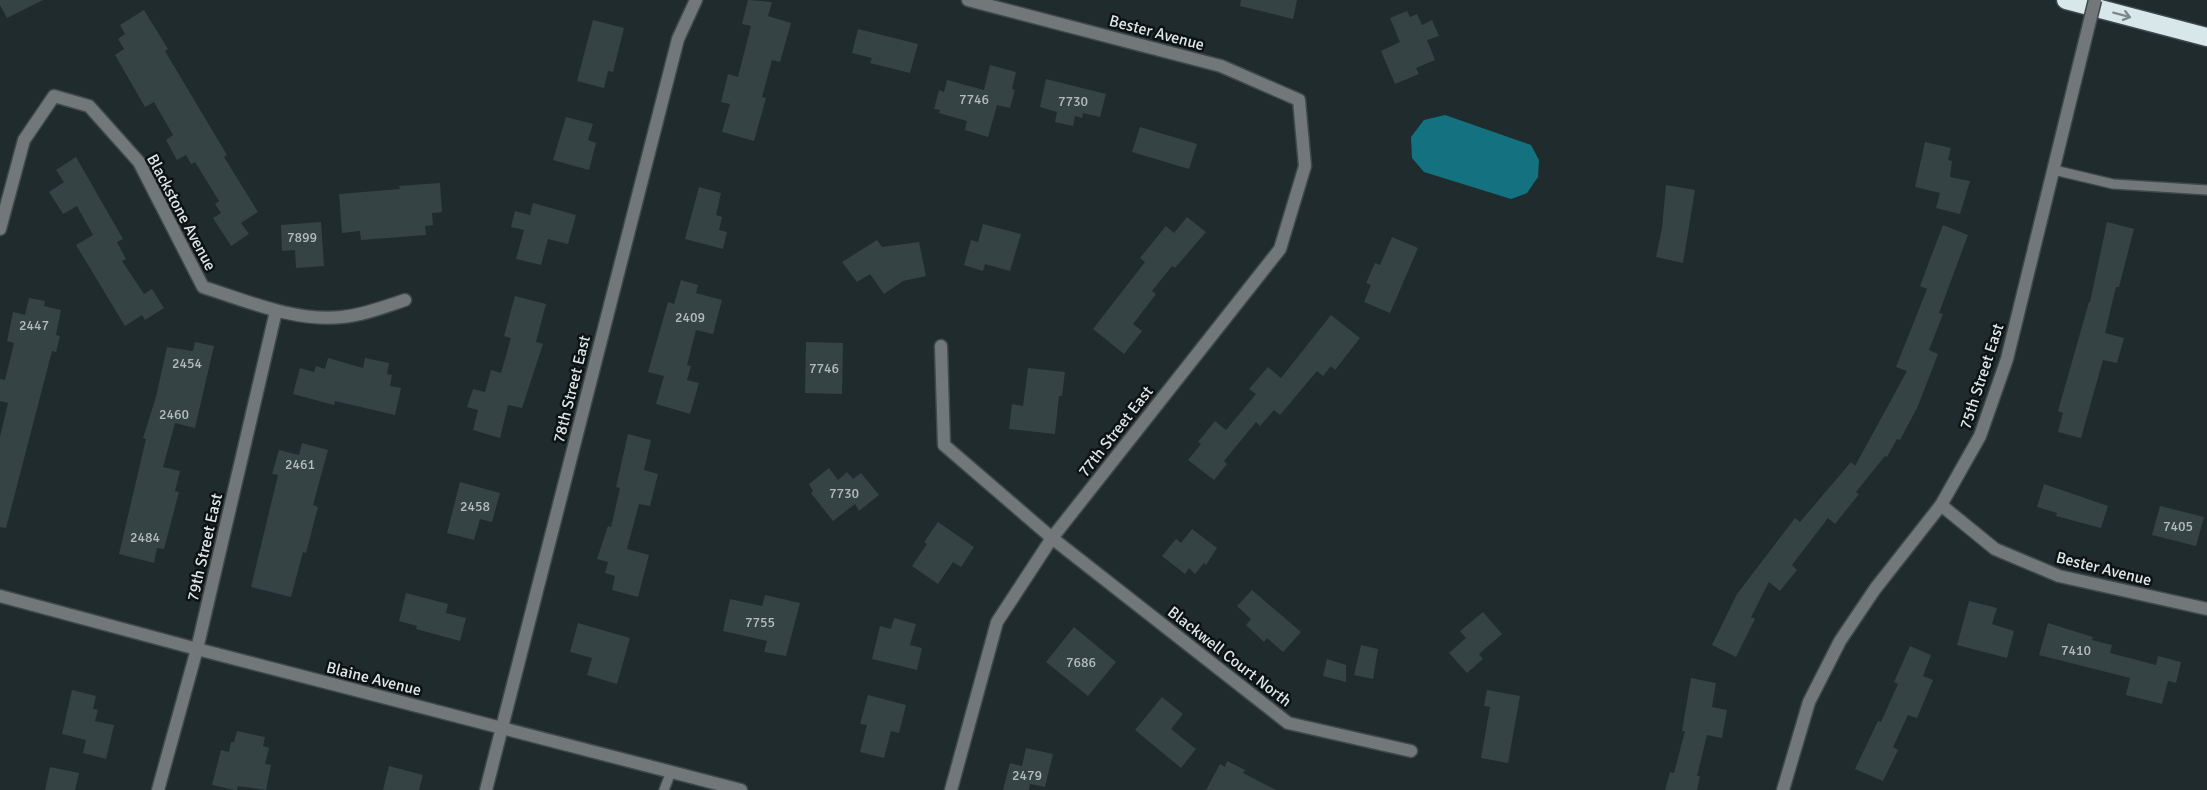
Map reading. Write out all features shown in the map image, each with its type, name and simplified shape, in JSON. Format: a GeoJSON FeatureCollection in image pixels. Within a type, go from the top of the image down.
{"type":"FeatureCollection","features":[{"type":"Feature","properties":{"kind":"highway"},"geometry":{"type":"LineString","coordinates":[[2066,0],[2207,37]]}},
{"type":"Feature","properties":{"kind":"street","name":"78th Street East"},"geometry":{"type":"LineString","coordinates":[[486,790],[678,39],[696,0]]}},
{"type":"Feature","properties":{"kind":"street","name":"Bester Avenue"},"geometry":{"type":"LineString","coordinates":[[968,0],[1221,66],[1299,100]]}},
{"type":"Feature","properties":{"kind":"street","name":"75th Street East"},"geometry":{"type":"LineString","coordinates":[[1783,790],[1809,702],[1840,640],[1875,589],[1941,505],[1980,436],[2007,359],[2095,0]]}},
{"type":"Feature","properties":{"kind":"street","name":"Blackstone Avenue"},"geometry":{"type":"LineString","coordinates":[[0,229],[24,140],[54,96],[89,106],[139,162],[203,287],[276,311],[321,317],[341,318],[405,300]]}},
{"type":"Feature","properties":{"kind":"street","name":"77th Street East"},"geometry":{"type":"LineString","coordinates":[[951,790],[997,622],[1052,538],[1280,249],[1305,166],[1299,100]]}},
{"type":"Feature","properties":{"kind":"street","name":"79th Street East"},"geometry":{"type":"LineString","coordinates":[[158,790],[197,649],[276,311]]}},
{"type":"Feature","properties":{"kind":"street","name":"Blackwell Court North"},"geometry":{"type":"LineString","coordinates":[[941,346],[945,445],[1052,538],[1288,723],[1411,752]]}},
{"type":"Feature","properties":{"kind":"street","name":"Bester Avenue"},"geometry":{"type":"LineString","coordinates":[[1941,505],[1995,549],[2059,576],[2207,609]]}},
{"type":"Feature","properties":{"kind":"street","name":"Blaine Avenue"},"geometry":{"type":"LineString","coordinates":[[0,596],[741,790]]}},
{"type":"Feature","properties":{"kind":"lane"},"geometry":{"type":"LineString","coordinates":[[2054,170],[2113,184],[2207,190]]}},
{"type":"Feature","properties":{"kind":"lane"},"geometry":{"type":"LineString","coordinates":[[664,790],[671,772]]}},
{"type":"Feature","properties":{"kind":"water"},"geometry":{"type":"Polygon","coordinates":[[[1445,115],[1531,145],[1539,160],[1538,177],[1527,193],[1511,199],[1424,172],[1412,158],[1411,137],[1424,120],[1445,115]]]}},
{"type":"Feature","properties":{"kind":"building"},"geometry":{"type":"Polygon","coordinates":[[[0,0],[43,0],[7,18],[0,5],[0,0]]]}},
{"type":"Feature","properties":{"kind":"building"},"geometry":{"type":"Polygon","coordinates":[[[748,0],[772,2],[768,16],[791,23],[780,62],[772,60],[762,97],[766,98],[754,141],[722,132],[730,104],[721,102],[728,74],[738,77],[751,26],[742,24],[748,0]]]}},
{"type":"Feature","properties":{"kind":"building"},"geometry":{"type":"Polygon","coordinates":[[[1241,0],[1297,0],[1293,19],[1240,6],[1241,0]]]}},
{"type":"Feature","properties":{"kind":"building"},"geometry":{"type":"Polygon","coordinates":[[[144,10],[168,49],[165,51],[227,155],[224,157],[258,212],[241,223],[249,234],[231,246],[213,218],[221,213],[215,204],[219,201],[195,162],[191,164],[186,155],[177,160],[166,140],[173,135],[154,102],[145,107],[115,55],[124,49],[118,39],[125,34],[120,25],[144,10]]]}},
{"type":"Feature","properties":{"kind":"building"},"geometry":{"type":"Polygon","coordinates":[[[1407,11],[1410,17],[1417,14],[1422,25],[1432,20],[1439,36],[1427,40],[1435,60],[1416,68],[1419,74],[1395,84],[1381,51],[1400,42],[1390,18],[1407,11]]]}},
{"type":"Feature","properties":{"kind":"building"},"geometry":{"type":"Polygon","coordinates":[[[593,20],[624,28],[613,72],[608,71],[604,88],[577,81],[593,20]]]}},
{"type":"Feature","properties":{"kind":"building"},"geometry":{"type":"Polygon","coordinates":[[[858,29],[918,44],[910,73],[870,63],[872,58],[852,53],[858,29]]]}},
{"type":"Feature","properties":{"kind":"building"},"geometry":{"type":"Polygon","coordinates":[[[990,65],[1016,72],[1012,89],[1015,90],[1010,108],[997,105],[988,137],[965,130],[967,121],[939,113],[940,110],[934,109],[939,90],[944,92],[947,80],[984,90],[990,65]]]}},
{"type":"Feature","properties":{"kind":"building"},"geometry":{"type":"Polygon","coordinates":[[[1046,79],[1106,94],[1100,117],[1083,113],[1082,118],[1075,116],[1073,126],[1055,122],[1057,112],[1040,107],[1046,79]]]}},
{"type":"Feature","properties":{"kind":"building"},"geometry":{"type":"Polygon","coordinates":[[[566,117],[593,124],[588,140],[596,143],[589,170],[553,160],[566,117]]]}},
{"type":"Feature","properties":{"kind":"building"},"geometry":{"type":"Polygon","coordinates":[[[1140,127],[1197,144],[1189,169],[1132,152],[1140,127]]]}},
{"type":"Feature","properties":{"kind":"building"},"geometry":{"type":"Polygon","coordinates":[[[1925,142],[1951,148],[1948,160],[1952,161],[1950,177],[1970,181],[1960,214],[1936,208],[1940,193],[1915,187],[1925,142]]]}},
{"type":"Feature","properties":{"kind":"building"},"geometry":{"type":"Polygon","coordinates":[[[76,157],[123,239],[117,242],[126,259],[122,261],[144,294],[152,289],[164,308],[145,320],[142,315],[125,326],[76,245],[93,235],[77,206],[63,214],[49,192],[64,182],[56,170],[76,157]]]}},
{"type":"Feature","properties":{"kind":"building"},"geometry":{"type":"Polygon","coordinates":[[[440,183],[442,212],[432,213],[433,225],[425,226],[426,235],[361,240],[360,231],[342,233],[339,194],[440,183]]]}},
{"type":"Feature","properties":{"kind":"building"},"geometry":{"type":"Polygon","coordinates":[[[1666,185],[1695,190],[1683,263],[1656,257],[1662,228],[1666,185]]]}},
{"type":"Feature","properties":{"kind":"building"},"geometry":{"type":"Polygon","coordinates":[[[699,187],[721,193],[716,215],[722,217],[719,230],[727,232],[723,249],[685,239],[699,187]]]}},
{"type":"Feature","properties":{"kind":"building"},"geometry":{"type":"Polygon","coordinates":[[[533,203],[576,215],[568,244],[548,239],[541,265],[516,259],[524,230],[511,227],[515,211],[530,215],[533,203]]]}},
{"type":"Feature","properties":{"kind":"building"},"geometry":{"type":"Polygon","coordinates":[[[1187,217],[1206,232],[1175,268],[1172,266],[1152,291],[1156,294],[1133,324],[1142,331],[1124,354],[1093,329],[1145,262],[1140,258],[1166,226],[1174,233],[1187,217]]]}},
{"type":"Feature","properties":{"kind":"building"},"geometry":{"type":"Polygon","coordinates":[[[321,222],[324,266],[296,268],[295,250],[282,251],[281,225],[321,222]]]}},
{"type":"Feature","properties":{"kind":"building"},"geometry":{"type":"Polygon","coordinates":[[[2107,222],[2134,229],[2105,333],[2124,338],[2117,363],[2103,360],[2081,438],[2058,432],[2063,413],[2058,411],[2090,302],[2107,222]]]}},
{"type":"Feature","properties":{"kind":"building"},"geometry":{"type":"Polygon","coordinates":[[[983,224],[1021,234],[1010,271],[985,264],[983,271],[964,265],[971,240],[978,242],[983,224]]]}},
{"type":"Feature","properties":{"kind":"building"},"geometry":{"type":"Polygon","coordinates":[[[1943,225],[1968,235],[1939,313],[1943,314],[1929,350],[1938,354],[1918,406],[1900,440],[1897,439],[1887,457],[1885,456],[1856,492],[1859,494],[1835,524],[1828,518],[1792,565],[1797,570],[1780,591],[1769,582],[1751,617],[1755,619],[1736,657],[1712,645],[1737,594],[1795,518],[1800,522],[1851,462],[1855,466],[1907,371],[1896,367],[1927,289],[1920,286],[1943,225]]]}},
{"type":"Feature","properties":{"kind":"building"},"geometry":{"type":"Polygon","coordinates":[[[1392,237],[1418,248],[1390,313],[1364,302],[1371,285],[1366,283],[1375,263],[1380,265],[1392,237]]]}},
{"type":"Feature","properties":{"kind":"building"},"geometry":{"type":"Polygon","coordinates":[[[877,240],[882,247],[919,242],[926,276],[903,281],[884,294],[870,274],[857,282],[842,262],[877,240]]]}},
{"type":"Feature","properties":{"kind":"building"},"geometry":{"type":"Polygon","coordinates":[[[681,280],[698,285],[696,293],[722,300],[713,334],[696,330],[687,365],[691,366],[687,380],[699,383],[690,414],[656,404],[664,376],[648,372],[668,302],[674,304],[681,280]]]}},
{"type":"Feature","properties":{"kind":"building"},"geometry":{"type":"Polygon","coordinates":[[[515,296],[546,304],[536,342],[543,344],[522,408],[508,405],[500,438],[473,430],[478,410],[467,407],[473,389],[485,392],[491,370],[501,373],[511,338],[504,336],[515,296]]]}},
{"type":"Feature","properties":{"kind":"building"},"geometry":{"type":"Polygon","coordinates":[[[29,298],[45,301],[44,306],[61,310],[56,335],[60,336],[56,352],[52,351],[6,528],[0,527],[0,437],[8,403],[0,401],[0,379],[5,380],[14,343],[7,341],[13,312],[25,315],[29,298]]]}},
{"type":"Feature","properties":{"kind":"building"},"geometry":{"type":"Polygon","coordinates":[[[1331,315],[1360,338],[1335,370],[1331,366],[1323,376],[1317,371],[1280,415],[1274,410],[1260,426],[1256,422],[1224,461],[1227,464],[1214,480],[1188,460],[1201,444],[1198,442],[1215,421],[1226,430],[1256,394],[1249,389],[1268,367],[1281,378],[1331,315]]]}},
{"type":"Feature","properties":{"kind":"building"},"geometry":{"type":"Polygon","coordinates":[[[195,342],[214,346],[195,428],[175,423],[163,467],[180,471],[175,491],[179,492],[164,549],[157,548],[154,563],[119,554],[146,439],[143,438],[156,397],[167,347],[193,351],[195,342]]]}},
{"type":"Feature","properties":{"kind":"building"},"geometry":{"type":"Polygon","coordinates":[[[806,342],[843,343],[842,394],[805,393],[806,342]]]}},
{"type":"Feature","properties":{"kind":"building"},"geometry":{"type":"Polygon","coordinates":[[[328,358],[363,368],[365,358],[389,363],[387,374],[392,375],[390,386],[401,388],[395,415],[335,401],[334,405],[293,394],[300,368],[314,372],[316,366],[325,369],[328,358]]]}},
{"type":"Feature","properties":{"kind":"building"},"geometry":{"type":"Polygon","coordinates":[[[1028,368],[1065,372],[1062,396],[1059,396],[1055,434],[1009,429],[1012,404],[1023,406],[1028,368]]]}},
{"type":"Feature","properties":{"kind":"building"},"geometry":{"type":"Polygon","coordinates":[[[628,434],[651,440],[644,470],[658,474],[650,506],[639,504],[627,549],[649,555],[638,597],[612,590],[615,576],[605,573],[608,562],[597,559],[608,526],[611,527],[620,488],[616,487],[628,434]]]}},
{"type":"Feature","properties":{"kind":"building"},"geometry":{"type":"Polygon","coordinates":[[[302,443],[328,450],[313,505],[318,507],[291,597],[251,587],[278,475],[272,474],[279,450],[299,455],[302,443]]]}},
{"type":"Feature","properties":{"kind":"building"},"geometry":{"type":"Polygon","coordinates":[[[829,468],[838,480],[847,472],[853,479],[861,473],[879,495],[859,511],[855,504],[833,521],[811,493],[813,491],[809,484],[829,468]]]}},
{"type":"Feature","properties":{"kind":"building"},"geometry":{"type":"Polygon","coordinates":[[[460,482],[500,493],[492,522],[480,519],[474,540],[447,533],[460,482]]]}},
{"type":"Feature","properties":{"kind":"building"},"geometry":{"type":"Polygon","coordinates":[[[2044,484],[2108,506],[2101,528],[2056,516],[2057,513],[2037,507],[2044,484]]]}},
{"type":"Feature","properties":{"kind":"building"},"geometry":{"type":"Polygon","coordinates":[[[2160,506],[2204,517],[2196,546],[2152,535],[2160,506]]]}},
{"type":"Feature","properties":{"kind":"building"},"geometry":{"type":"Polygon","coordinates":[[[938,522],[974,547],[961,567],[953,562],[938,584],[912,566],[927,544],[924,542],[938,522]]]}},
{"type":"Feature","properties":{"kind":"building"},"geometry":{"type":"Polygon","coordinates":[[[1192,529],[1217,548],[1206,565],[1204,563],[1195,574],[1189,568],[1185,574],[1162,556],[1176,539],[1181,543],[1192,529]]]}},
{"type":"Feature","properties":{"kind":"building"},"geometry":{"type":"Polygon","coordinates":[[[1252,590],[1301,632],[1283,652],[1267,638],[1264,642],[1246,625],[1251,619],[1237,606],[1252,590]]]}},
{"type":"Feature","properties":{"kind":"building"},"geometry":{"type":"Polygon","coordinates":[[[406,593],[448,604],[446,613],[466,618],[460,641],[416,629],[417,626],[399,621],[406,593]]]}},
{"type":"Feature","properties":{"kind":"building"},"geometry":{"type":"Polygon","coordinates":[[[765,595],[800,603],[786,656],[764,652],[767,641],[723,631],[730,599],[762,606],[765,595]]]}},
{"type":"Feature","properties":{"kind":"building"},"geometry":{"type":"Polygon","coordinates":[[[1969,601],[1997,608],[1992,624],[2014,631],[2007,658],[1957,645],[1969,601]]]}},
{"type":"Feature","properties":{"kind":"building"},"geometry":{"type":"Polygon","coordinates":[[[1483,612],[1502,634],[1479,654],[1483,659],[1467,673],[1449,653],[1466,638],[1460,631],[1483,612]]]}},
{"type":"Feature","properties":{"kind":"building"},"geometry":{"type":"Polygon","coordinates":[[[894,618],[916,624],[910,645],[922,648],[917,670],[872,659],[880,626],[891,629],[894,618]]]}},
{"type":"Feature","properties":{"kind":"building"},"geometry":{"type":"Polygon","coordinates":[[[578,623],[630,638],[617,684],[587,675],[592,658],[570,652],[578,623]]]}},
{"type":"Feature","properties":{"kind":"building"},"geometry":{"type":"Polygon","coordinates":[[[2048,623],[2112,645],[2110,653],[2156,665],[2158,656],[2181,662],[2176,683],[2168,681],[2162,704],[2126,695],[2130,678],[2039,655],[2048,623]]]}},
{"type":"Feature","properties":{"kind":"building"},"geometry":{"type":"Polygon","coordinates":[[[1074,627],[1116,662],[1088,696],[1046,662],[1074,627]]]}},
{"type":"Feature","properties":{"kind":"building"},"geometry":{"type":"Polygon","coordinates":[[[1361,645],[1378,649],[1373,679],[1354,675],[1361,645]]]}},
{"type":"Feature","properties":{"kind":"building"},"geometry":{"type":"Polygon","coordinates":[[[1910,646],[1931,655],[1923,676],[1933,680],[1917,718],[1908,715],[1893,747],[1898,750],[1883,781],[1855,769],[1878,721],[1881,722],[1898,684],[1894,682],[1910,646]]]}},
{"type":"Feature","properties":{"kind":"building"},"geometry":{"type":"Polygon","coordinates":[[[1327,659],[1346,665],[1346,682],[1323,676],[1327,659]]]}},
{"type":"Feature","properties":{"kind":"building"},"geometry":{"type":"Polygon","coordinates":[[[1691,678],[1716,683],[1712,707],[1727,710],[1722,738],[1707,735],[1697,776],[1700,776],[1697,790],[1665,790],[1670,772],[1674,773],[1685,731],[1682,731],[1691,678]]]}},
{"type":"Feature","properties":{"kind":"building"},"geometry":{"type":"Polygon","coordinates":[[[72,690],[96,696],[93,709],[98,710],[95,721],[114,725],[106,759],[83,753],[86,740],[62,734],[72,690]]]}},
{"type":"Feature","properties":{"kind":"building"},"geometry":{"type":"Polygon","coordinates":[[[1487,690],[1520,696],[1508,763],[1481,758],[1490,707],[1484,706],[1487,690]]]}},
{"type":"Feature","properties":{"kind":"building"},"geometry":{"type":"Polygon","coordinates":[[[868,695],[906,705],[899,733],[891,731],[884,758],[860,752],[867,725],[860,724],[868,695]]]}},
{"type":"Feature","properties":{"kind":"building"},"geometry":{"type":"Polygon","coordinates":[[[1162,697],[1183,714],[1171,729],[1196,749],[1181,768],[1135,730],[1162,697]]]}},
{"type":"Feature","properties":{"kind":"building"},"geometry":{"type":"Polygon","coordinates":[[[237,731],[265,737],[263,746],[269,748],[265,764],[271,765],[266,790],[238,786],[237,790],[234,790],[212,785],[221,750],[229,752],[237,731]]]}},
{"type":"Feature","properties":{"kind":"building"},"geometry":{"type":"Polygon","coordinates":[[[1026,748],[1053,754],[1045,787],[1030,784],[1029,790],[1003,790],[1010,763],[1022,766],[1026,748]]]}},
{"type":"Feature","properties":{"kind":"building"},"geometry":{"type":"Polygon","coordinates":[[[1227,761],[1245,770],[1243,773],[1276,790],[1206,790],[1220,764],[1225,767],[1227,761]]]}},
{"type":"Feature","properties":{"kind":"building"},"geometry":{"type":"Polygon","coordinates":[[[389,766],[423,775],[419,790],[383,790],[389,766]]]}},
{"type":"Feature","properties":{"kind":"building"},"geometry":{"type":"Polygon","coordinates":[[[50,767],[79,773],[75,790],[45,790],[50,767]]]}}]}
